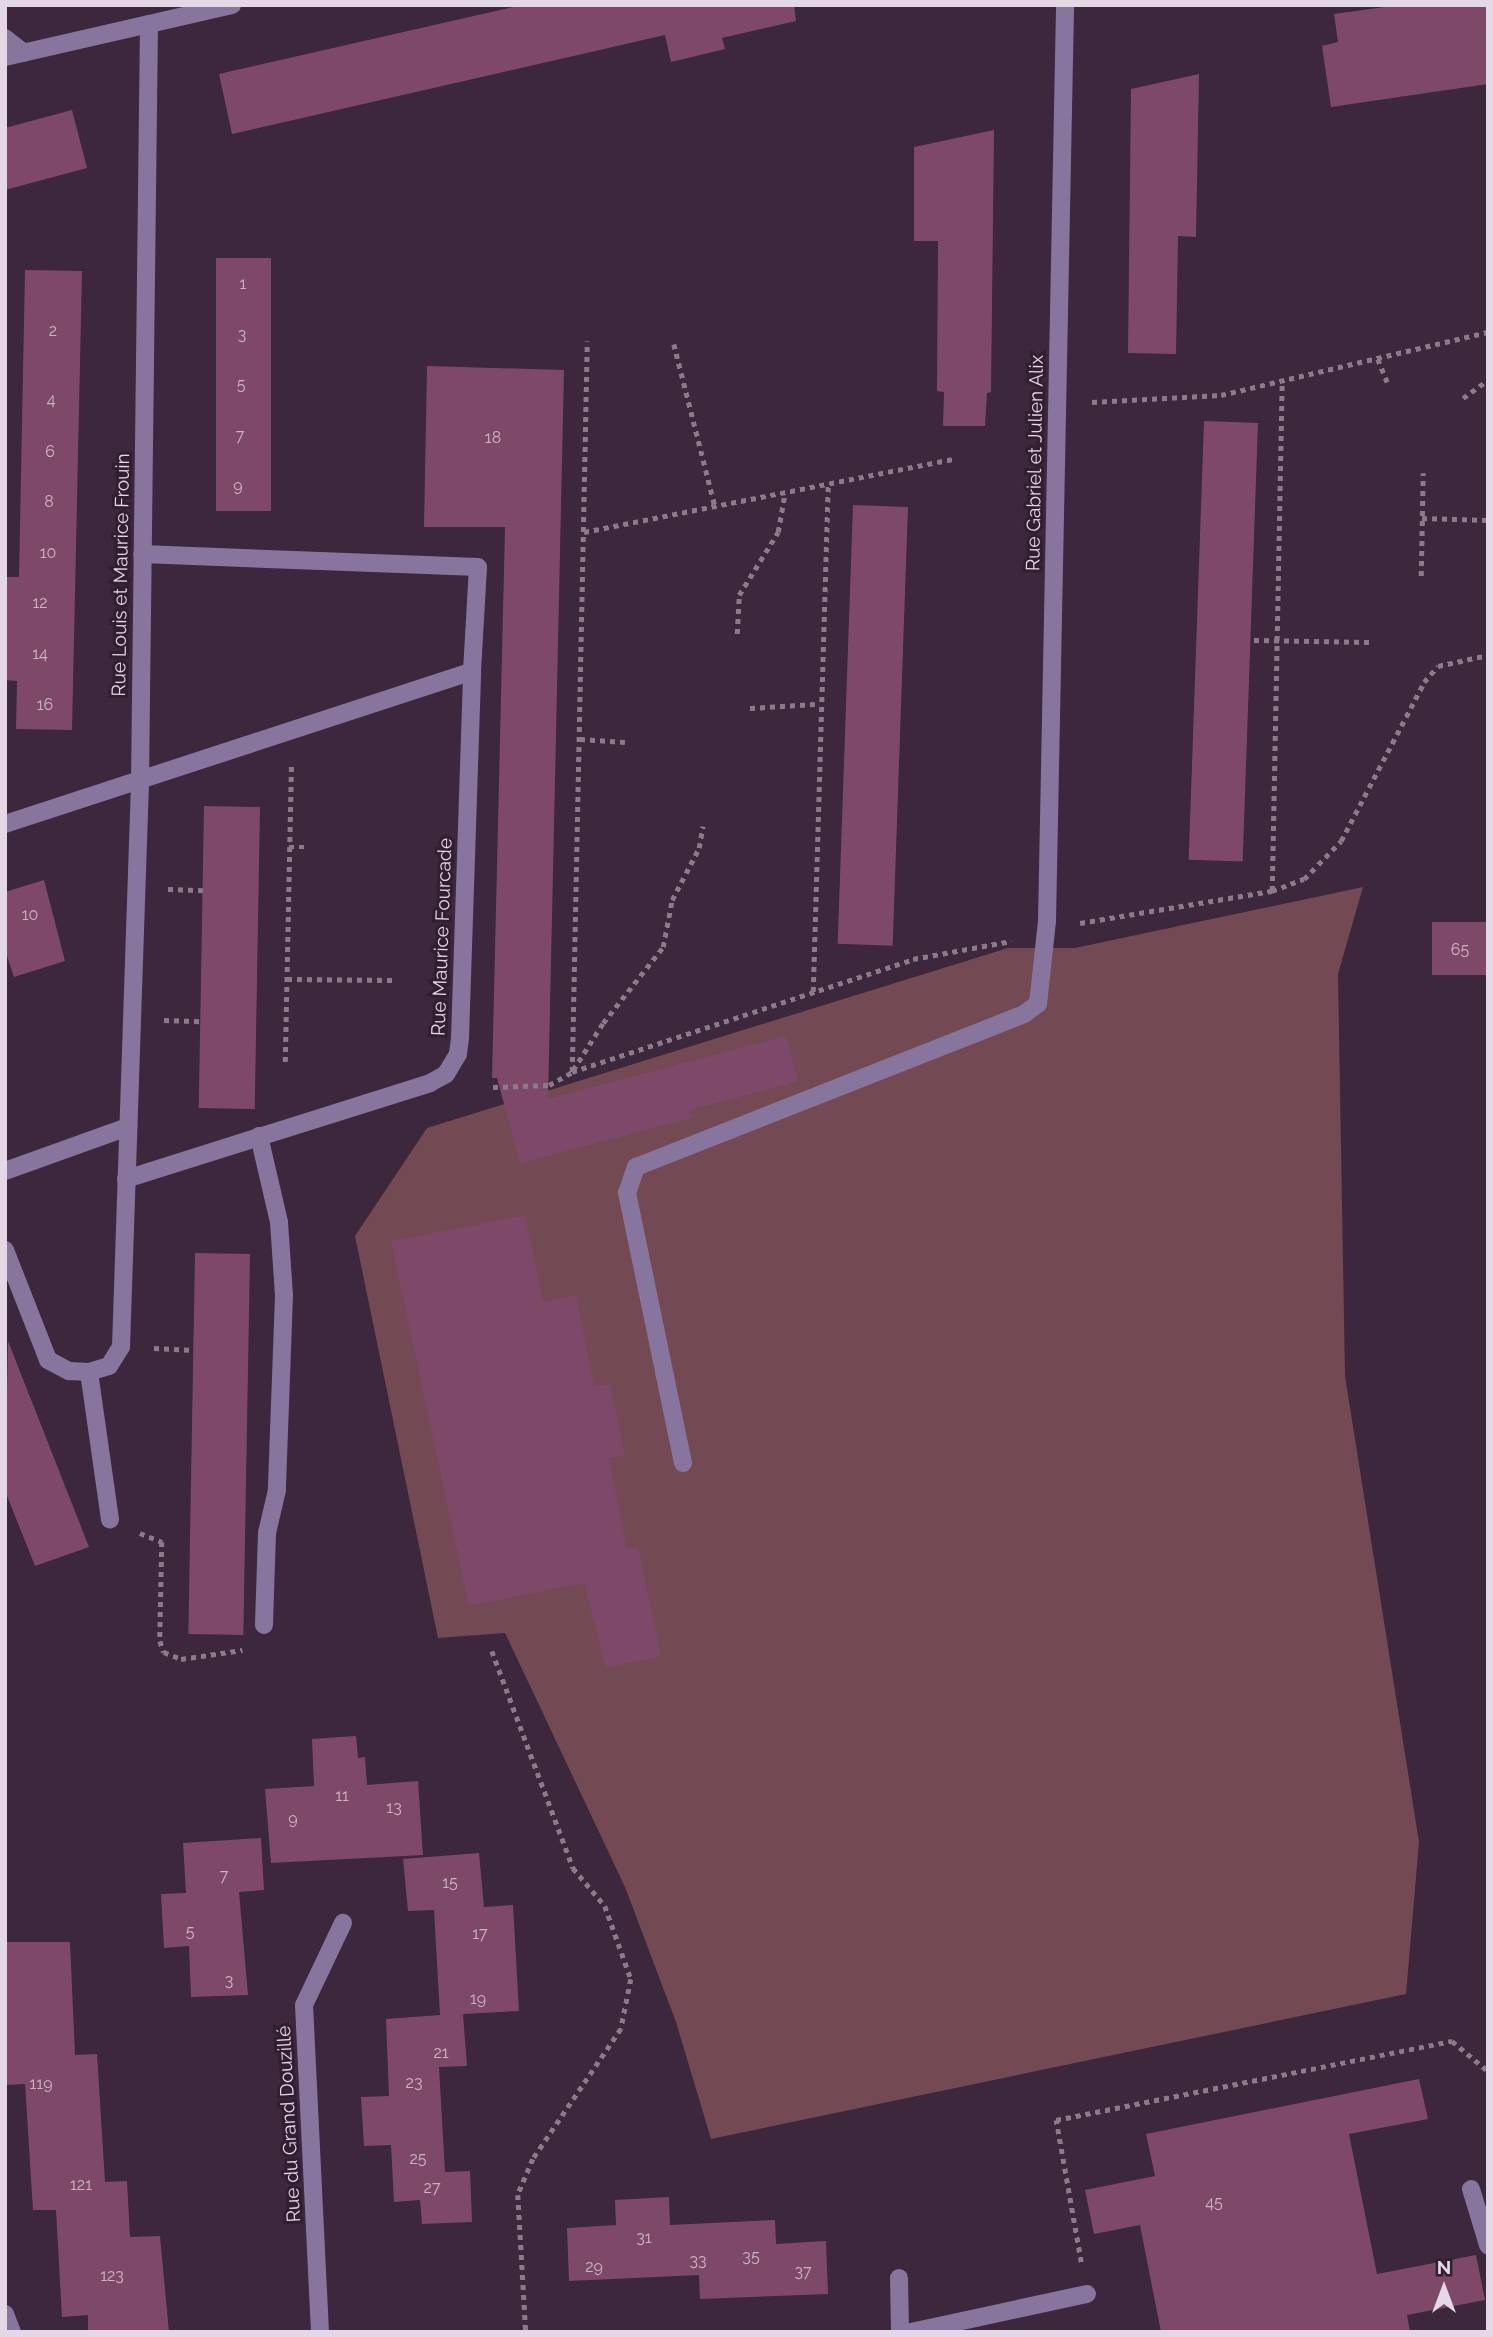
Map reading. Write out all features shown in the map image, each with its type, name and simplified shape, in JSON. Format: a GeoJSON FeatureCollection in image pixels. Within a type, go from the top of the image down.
{"type":"FeatureCollection","features":[{"type":"Feature","properties":{"kind":"street"},"geometry":{"type":"LineString","coordinates":[[5,57],[232,5]]}},
{"type":"Feature","properties":{"kind":"street","name":"Rue Gabriel et Julien Alix"},"geometry":{"type":"LineString","coordinates":[[683,1463],[627,1193],[636,1167],[1024,1014],[1038,1004],[1047,921],[1065,5]]}},
{"type":"Feature","properties":{"kind":"street","name":"Rue Louis et Maurice Frouin"},"geometry":{"type":"LineString","coordinates":[[89,1372],[109,1366],[121,1347],[140,782],[149,24]]}},
{"type":"Feature","properties":{"kind":"street"},"geometry":{"type":"LineString","coordinates":[[5,38],[23,52]]}},
{"type":"Feature","properties":{"kind":"street","name":"Rue Maurice Fourcade"},"geometry":{"type":"LineString","coordinates":[[126,1179],[430,1083],[446,1074],[458,1054],[478,567],[142,554]]}},
{"type":"Feature","properties":{"kind":"street"},"geometry":{"type":"LineString","coordinates":[[5,824],[140,782],[472,671]]}},
{"type":"Feature","properties":{"kind":"street"},"geometry":{"type":"LineString","coordinates":[[5,1171],[128,1127]]}},
{"type":"Feature","properties":{"kind":"street"},"geometry":{"type":"LineString","coordinates":[[259,1136],[279,1222],[284,1295],[277,1490],[267,1533],[264,1625]]}},
{"type":"Feature","properties":{"kind":"street"},"geometry":{"type":"LineString","coordinates":[[5,1250],[48,1360],[69,1371],[89,1372],[110,1521]]}},
{"type":"Feature","properties":{"kind":"street","name":"Rue du Grand Douzillé"},"geometry":{"type":"LineString","coordinates":[[320,2332],[304,2006],[343,1923]]}},
{"type":"Feature","properties":{"kind":"street"},"geometry":{"type":"LineString","coordinates":[[1471,2189],[1488,2245]]}},
{"type":"Feature","properties":{"kind":"street"},"geometry":{"type":"LineString","coordinates":[[899,2278],[900,2332]]}},
{"type":"Feature","properties":{"kind":"street"},"geometry":{"type":"LineString","coordinates":[[911,2332],[1087,2294]]}},
{"type":"Feature","properties":{"kind":"street"},"geometry":{"type":"LineString","coordinates":[[5,2314],[12,2332]]}},
{"type":"Feature","properties":{"kind":"path"},"geometry":{"type":"LineString","coordinates":[[1088,402],[1189,400],[1488,332]]}},
{"type":"Feature","properties":{"kind":"path"},"geometry":{"type":"LineString","coordinates":[[587,341],[572,1072],[603,1023],[663,947],[672,900],[699,848],[703,826]]}},
{"type":"Feature","properties":{"kind":"path"},"geometry":{"type":"LineString","coordinates":[[674,344],[715,506]]}},
{"type":"Feature","properties":{"kind":"path"},"geometry":{"type":"LineString","coordinates":[[1378,359],[1389,386]]}},
{"type":"Feature","properties":{"kind":"path"},"geometry":{"type":"LineString","coordinates":[[1272,891],[1282,380]]}},
{"type":"Feature","properties":{"kind":"path"},"geometry":{"type":"LineString","coordinates":[[1462,398],[1488,380]]}},
{"type":"Feature","properties":{"kind":"path"},"geometry":{"type":"LineString","coordinates":[[584,532],[953,459]]}},
{"type":"Feature","properties":{"kind":"path"},"geometry":{"type":"LineString","coordinates":[[1421,576],[1423,473]]}},
{"type":"Feature","properties":{"kind":"path"},"geometry":{"type":"LineString","coordinates":[[813,992],[828,484]]}},
{"type":"Feature","properties":{"kind":"path"},"geometry":{"type":"LineString","coordinates":[[737,634],[739,595],[778,532],[785,493]]}},
{"type":"Feature","properties":{"kind":"path"},"geometry":{"type":"LineString","coordinates":[[1422,518],[1488,520]]}},
{"type":"Feature","properties":{"kind":"path"},"geometry":{"type":"LineString","coordinates":[[1254,640],[1369,642]]}},
{"type":"Feature","properties":{"kind":"path"},"geometry":{"type":"LineString","coordinates":[[1474,647],[1475,655]]}},
{"type":"Feature","properties":{"kind":"path"},"geometry":{"type":"LineString","coordinates":[[751,708],[815,704]]}},
{"type":"Feature","properties":{"kind":"path"},"geometry":{"type":"LineString","coordinates":[[580,739],[625,742]]}},
{"type":"Feature","properties":{"kind":"path"},"geometry":{"type":"LineString","coordinates":[[285,1062],[291,760]]}},
{"type":"Feature","properties":{"kind":"path"},"geometry":{"type":"LineString","coordinates":[[289,847],[306,847]]}},
{"type":"Feature","properties":{"kind":"path"},"geometry":{"type":"LineString","coordinates":[[287,979],[392,980]]}},
{"type":"Feature","properties":{"kind":"path"},"geometry":{"type":"LineString","coordinates":[[110,1521],[162,1542],[160,1641],[164,1652],[181,1659],[248,1649]]}},
{"type":"Feature","properties":{"kind":"path"},"geometry":{"type":"LineString","coordinates":[[492,1651],[573,1868],[605,1906],[631,1979],[621,2029],[533,2159],[518,2195],[526,2332]]}},
{"type":"Feature","properties":{"kind":"path"},"geometry":{"type":"LineString","coordinates":[[1087,2294],[1056,2120],[1451,2041],[1488,2071]]}},
{"type":"Feature","properties":{"kind":"shaded area"},"geometry":{"type":"Polygon","coordinates":[[[1363,887],[1338,974],[1345,1376],[1419,1842],[1406,1994],[711,2139],[676,2022],[625,1887],[505,1633],[438,1638],[355,1236],[427,1128],[1008,948],[1075,948],[1363,887]]]}},
{"type":"Feature","properties":{"kind":"building"},"geometry":{"type":"Polygon","coordinates":[[[522,5],[794,5],[796,21],[722,38],[725,49],[671,62],[665,35],[232,134],[219,74],[522,5]]]}},
{"type":"Feature","properties":{"kind":"building"},"geometry":{"type":"Polygon","coordinates":[[[1399,5],[1488,5],[1488,84],[1331,107],[1322,46],[1338,42],[1334,14],[1399,5]]]}},
{"type":"Feature","properties":{"kind":"building"},"geometry":{"type":"Polygon","coordinates":[[[1199,74],[1196,237],[1178,236],[1176,354],[1128,353],[1131,89],[1199,74]]]}},
{"type":"Feature","properties":{"kind":"building"},"geometry":{"type":"Polygon","coordinates":[[[72,110],[87,168],[5,190],[5,128],[72,110]]]}},
{"type":"Feature","properties":{"kind":"building"},"geometry":{"type":"Polygon","coordinates":[[[994,130],[991,392],[987,393],[985,426],[943,426],[944,392],[937,391],[938,241],[914,241],[914,147],[994,130]]]}},
{"type":"Feature","properties":{"kind":"building"},"geometry":{"type":"Polygon","coordinates":[[[216,258],[271,258],[271,511],[216,511],[216,258]]]}},
{"type":"Feature","properties":{"kind":"building"},"geometry":{"type":"Polygon","coordinates":[[[25,270],[82,271],[72,730],[16,729],[17,681],[5,680],[5,577],[19,577],[25,270]]]}},
{"type":"Feature","properties":{"kind":"building"},"geometry":{"type":"Polygon","coordinates":[[[427,366],[564,370],[548,1099],[786,1036],[798,1081],[690,1110],[692,1118],[520,1163],[497,1078],[492,1078],[505,527],[424,527],[427,366]]]}},
{"type":"Feature","properties":{"kind":"building"},"geometry":{"type":"Polygon","coordinates":[[[1204,421],[1258,423],[1243,862],[1189,860],[1204,421]]]}},
{"type":"Feature","properties":{"kind":"building"},"geometry":{"type":"Polygon","coordinates":[[[853,505],[908,507],[893,946],[838,944],[853,505]]]}},
{"type":"Feature","properties":{"kind":"building"},"geometry":{"type":"Polygon","coordinates":[[[204,806],[260,807],[255,1109],[199,1108],[204,806]]]}},
{"type":"Feature","properties":{"kind":"building"},"geometry":{"type":"Polygon","coordinates":[[[44,880],[65,961],[14,977],[5,950],[5,892],[44,880]]]}},
{"type":"Feature","properties":{"kind":"building"},"geometry":{"type":"Polygon","coordinates":[[[1432,922],[1488,922],[1488,975],[1432,975],[1432,922]]]}},
{"type":"Feature","properties":{"kind":"building"},"geometry":{"type":"Polygon","coordinates":[[[525,1215],[543,1302],[576,1295],[594,1386],[610,1384],[625,1455],[609,1458],[627,1549],[638,1547],[661,1656],[606,1668],[584,1583],[469,1606],[391,1241],[525,1215]]]}},
{"type":"Feature","properties":{"kind":"building"},"geometry":{"type":"Polygon","coordinates":[[[195,1253],[250,1254],[243,1635],[188,1634],[195,1253]]]}},
{"type":"Feature","properties":{"kind":"building"},"geometry":{"type":"Polygon","coordinates":[[[8,1341],[89,1547],[35,1566],[5,1491],[8,1341]]]}},
{"type":"Feature","properties":{"kind":"building"},"geometry":{"type":"Polygon","coordinates":[[[356,1736],[358,1758],[365,1757],[367,1785],[418,1781],[423,1855],[271,1863],[265,1789],[314,1786],[312,1739],[356,1736]]]}},
{"type":"Feature","properties":{"kind":"building"},"geometry":{"type":"Polygon","coordinates":[[[261,1838],[264,1890],[239,1892],[248,1995],[191,1997],[189,1946],[164,1948],[161,1894],[186,1893],[183,1843],[261,1838]]]}},
{"type":"Feature","properties":{"kind":"building"},"geometry":{"type":"Polygon","coordinates":[[[479,1853],[484,1907],[513,1905],[519,2011],[463,2014],[467,2066],[439,2067],[445,2172],[470,2171],[472,2222],[422,2224],[420,2200],[394,2202],[391,2145],[364,2146],[361,2097],[389,2096],[386,2019],[440,2015],[434,1910],[408,1911],[403,1859],[479,1853]]]}},
{"type":"Feature","properties":{"kind":"building"},"geometry":{"type":"Polygon","coordinates":[[[5,1942],[70,1942],[75,2055],[97,2054],[105,2182],[127,2181],[130,2237],[160,2236],[169,2332],[88,2332],[88,2315],[62,2317],[56,2210],[33,2210],[25,2084],[5,2085],[5,1942]]]}},
{"type":"Feature","properties":{"kind":"building"},"geometry":{"type":"Polygon","coordinates":[[[1419,2079],[1428,2119],[1349,2134],[1377,2274],[1476,2255],[1485,2300],[1407,2315],[1410,2332],[1161,2332],[1140,2225],[1094,2234],[1085,2190],[1155,2176],[1146,2134],[1419,2079]]]}},
{"type":"Feature","properties":{"kind":"building"},"geometry":{"type":"Polygon","coordinates":[[[669,2197],[670,2225],[775,2220],[776,2244],[826,2241],[828,2294],[700,2299],[699,2275],[569,2281],[567,2228],[616,2225],[615,2200],[669,2197]]]}}]}
